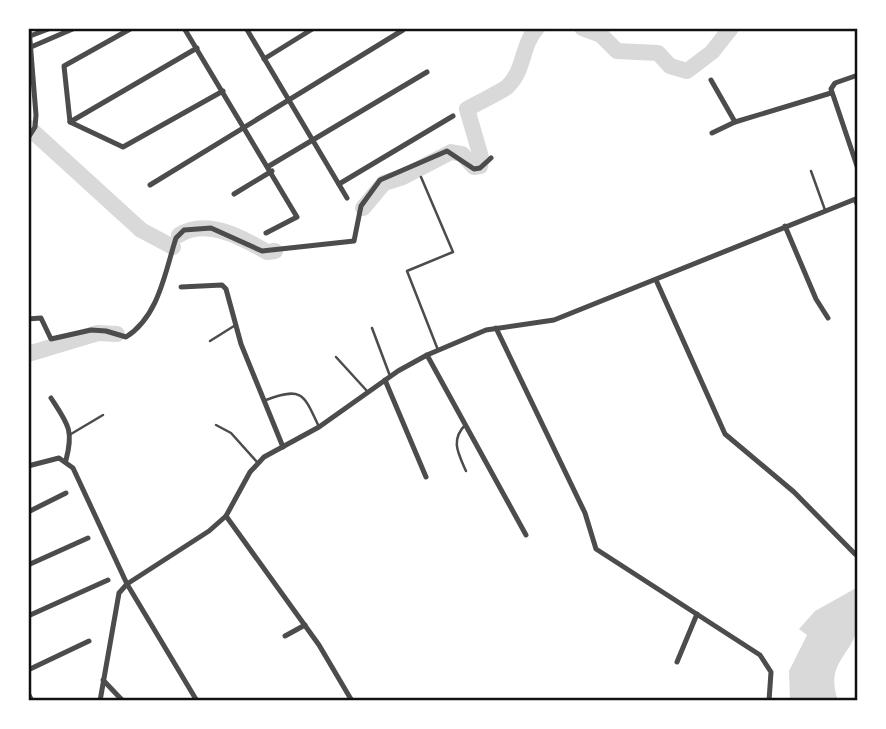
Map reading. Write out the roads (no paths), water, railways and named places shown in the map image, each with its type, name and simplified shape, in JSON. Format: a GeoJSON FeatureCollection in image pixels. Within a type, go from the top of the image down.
{"type":"FeatureCollection","features":[{"type":"Feature","properties":{"kind":"street"},"geometry":{"type":"LineString","coordinates":[[28,138],[35,127],[29,28]]}},
{"type":"Feature","properties":{"kind":"street"},"geometry":{"type":"LineString","coordinates":[[30,36],[51,28]]}},
{"type":"Feature","properties":{"kind":"street"},"geometry":{"type":"LineString","coordinates":[[31,47],[75,28]]}},
{"type":"Feature","properties":{"kind":"street"},"geometry":{"type":"LineString","coordinates":[[70,122],[64,66],[132,28]]}},
{"type":"Feature","properties":{"kind":"street"},"geometry":{"type":"LineString","coordinates":[[184,28],[297,217],[266,233]]}},
{"type":"Feature","properties":{"kind":"street"},"geometry":{"type":"LineString","coordinates":[[246,28],[347,198]]}},
{"type":"Feature","properties":{"kind":"street"},"geometry":{"type":"LineString","coordinates":[[264,59],[314,28]]}},
{"type":"Feature","properties":{"kind":"street"},"geometry":{"type":"LineString","coordinates":[[663,28],[671,28]]}},
{"type":"Feature","properties":{"kind":"street"},"geometry":{"type":"LineString","coordinates":[[150,185],[403,30]]}},
{"type":"Feature","properties":{"kind":"street"},"geometry":{"type":"LineString","coordinates":[[70,122],[197,48]]}},
{"type":"Feature","properties":{"kind":"street"},"geometry":{"type":"LineString","coordinates":[[234,194],[312,140],[427,72]]}},
{"type":"Feature","properties":{"kind":"street"},"geometry":{"type":"LineString","coordinates":[[858,75],[835,83],[831,93],[858,169]]}},
{"type":"Feature","properties":{"kind":"street"},"geometry":{"type":"LineString","coordinates":[[711,80],[735,122]]}},
{"type":"Feature","properties":{"kind":"street"},"geometry":{"type":"LineString","coordinates":[[70,122],[123,147],[223,91]]}},
{"type":"Feature","properties":{"kind":"street"},"geometry":{"type":"LineString","coordinates":[[712,133],[735,122],[831,93]]}},
{"type":"Feature","properties":{"kind":"street"},"geometry":{"type":"LineString","coordinates":[[339,184],[453,116]]}},
{"type":"Feature","properties":{"kind":"street"},"geometry":{"type":"LineString","coordinates":[[28,319],[41,318],[51,339],[91,330],[126,337],[142,324],[152,309],[176,238],[184,230],[211,228],[262,251],[354,241],[361,206],[380,180],[447,151],[474,169],[480,168],[491,158]]}},
{"type":"Feature","properties":{"kind":"street"},"geometry":{"type":"LineString","coordinates":[[100,701],[119,593],[127,584],[209,531],[226,516],[257,463],[319,426],[367,391],[438,350],[496,328],[547,322],[856,199]]}},
{"type":"Feature","properties":{"kind":"street"},"geometry":{"type":"LineString","coordinates":[[785,226],[816,299],[828,318]]}},
{"type":"Feature","properties":{"kind":"street"},"geometry":{"type":"LineString","coordinates":[[656,280],[725,434],[794,492],[855,554]]}},
{"type":"Feature","properties":{"kind":"street"},"geometry":{"type":"LineString","coordinates":[[181,287],[225,286],[236,326],[283,447]]}},
{"type":"Feature","properties":{"kind":"street"},"geometry":{"type":"LineString","coordinates":[[496,328],[575,490],[596,549],[697,614],[768,664],[771,672],[769,701]]}},
{"type":"Feature","properties":{"kind":"street"},"geometry":{"type":"LineString","coordinates":[[427,355],[526,536]]}},
{"type":"Feature","properties":{"kind":"street"},"geometry":{"type":"LineString","coordinates":[[388,378],[426,477]]}},
{"type":"Feature","properties":{"kind":"street"},"geometry":{"type":"LineString","coordinates":[[51,398],[71,434],[66,460]]}},
{"type":"Feature","properties":{"kind":"street"},"geometry":{"type":"LineString","coordinates":[[28,466],[53,458],[66,460],[79,477],[127,584],[197,701]]}},
{"type":"Feature","properties":{"kind":"street"},"geometry":{"type":"LineString","coordinates":[[28,512],[66,493]]}},
{"type":"Feature","properties":{"kind":"street"},"geometry":{"type":"LineString","coordinates":[[226,516],[305,625],[352,701]]}},
{"type":"Feature","properties":{"kind":"street"},"geometry":{"type":"LineString","coordinates":[[28,565],[88,538]]}},
{"type":"Feature","properties":{"kind":"street"},"geometry":{"type":"LineString","coordinates":[[28,616],[108,580]]}},
{"type":"Feature","properties":{"kind":"street"},"geometry":{"type":"LineString","coordinates":[[677,662],[697,614]]}},
{"type":"Feature","properties":{"kind":"street"},"geometry":{"type":"LineString","coordinates":[[285,636],[305,625]]}},
{"type":"Feature","properties":{"kind":"street"},"geometry":{"type":"LineString","coordinates":[[28,670],[89,641]]}},
{"type":"Feature","properties":{"kind":"street"},"geometry":{"type":"LineString","coordinates":[[103,680],[123,701]]}},
{"type":"Feature","properties":{"kind":"street"},"geometry":{"type":"LineString","coordinates":[[28,693],[32,701]]}},
{"type":"Feature","properties":{"kind":"lane"},"geometry":{"type":"LineString","coordinates":[[811,171],[825,211]]}},
{"type":"Feature","properties":{"kind":"lane"},"geometry":{"type":"LineString","coordinates":[[421,177],[453,252],[407,271],[438,350]]}},
{"type":"Feature","properties":{"kind":"lane"},"geometry":{"type":"LineString","coordinates":[[856,199],[858,209]]}},
{"type":"Feature","properties":{"kind":"lane"},"geometry":{"type":"LineString","coordinates":[[210,341],[236,326]]}},
{"type":"Feature","properties":{"kind":"lane"},"geometry":{"type":"LineString","coordinates":[[372,328],[388,378]]}},
{"type":"Feature","properties":{"kind":"lane"},"geometry":{"type":"LineString","coordinates":[[336,357],[367,391]]}},
{"type":"Feature","properties":{"kind":"lane"},"geometry":{"type":"LineString","coordinates":[[264,401],[283,394],[299,393],[304,396],[319,426]]}},
{"type":"Feature","properties":{"kind":"lane"},"geometry":{"type":"LineString","coordinates":[[71,434],[103,415]]}},
{"type":"Feature","properties":{"kind":"lane"},"geometry":{"type":"LineString","coordinates":[[466,424],[458,433],[455,446],[466,471]]}},
{"type":"Feature","properties":{"kind":"lane"},"geometry":{"type":"LineString","coordinates":[[216,425],[237,439],[257,463]]}},
{"type":"Feature","properties":{"kind":"waterway"},"geometry":{"type":"LineString","coordinates":[[363,208],[384,183],[403,177],[451,152],[462,154],[474,167],[480,166],[481,157],[467,109],[504,89],[513,81],[528,42],[537,28]]}},
{"type":"Feature","properties":{"kind":"waterway"},"geometry":{"type":"LineString","coordinates":[[582,28],[601,35],[617,51],[658,53],[670,66],[687,71],[712,52],[731,28]]}},
{"type":"Feature","properties":{"kind":"waterway"},"geometry":{"type":"LineString","coordinates":[[28,127],[141,230],[173,247]]}},
{"type":"Feature","properties":{"kind":"waterway"},"geometry":{"type":"LineString","coordinates":[[179,235],[190,230],[212,229],[235,236],[267,252],[275,251]]}},
{"type":"Feature","properties":{"kind":"waterway"},"geometry":{"type":"LineString","coordinates":[[28,354],[98,333],[117,334]]}}]}
